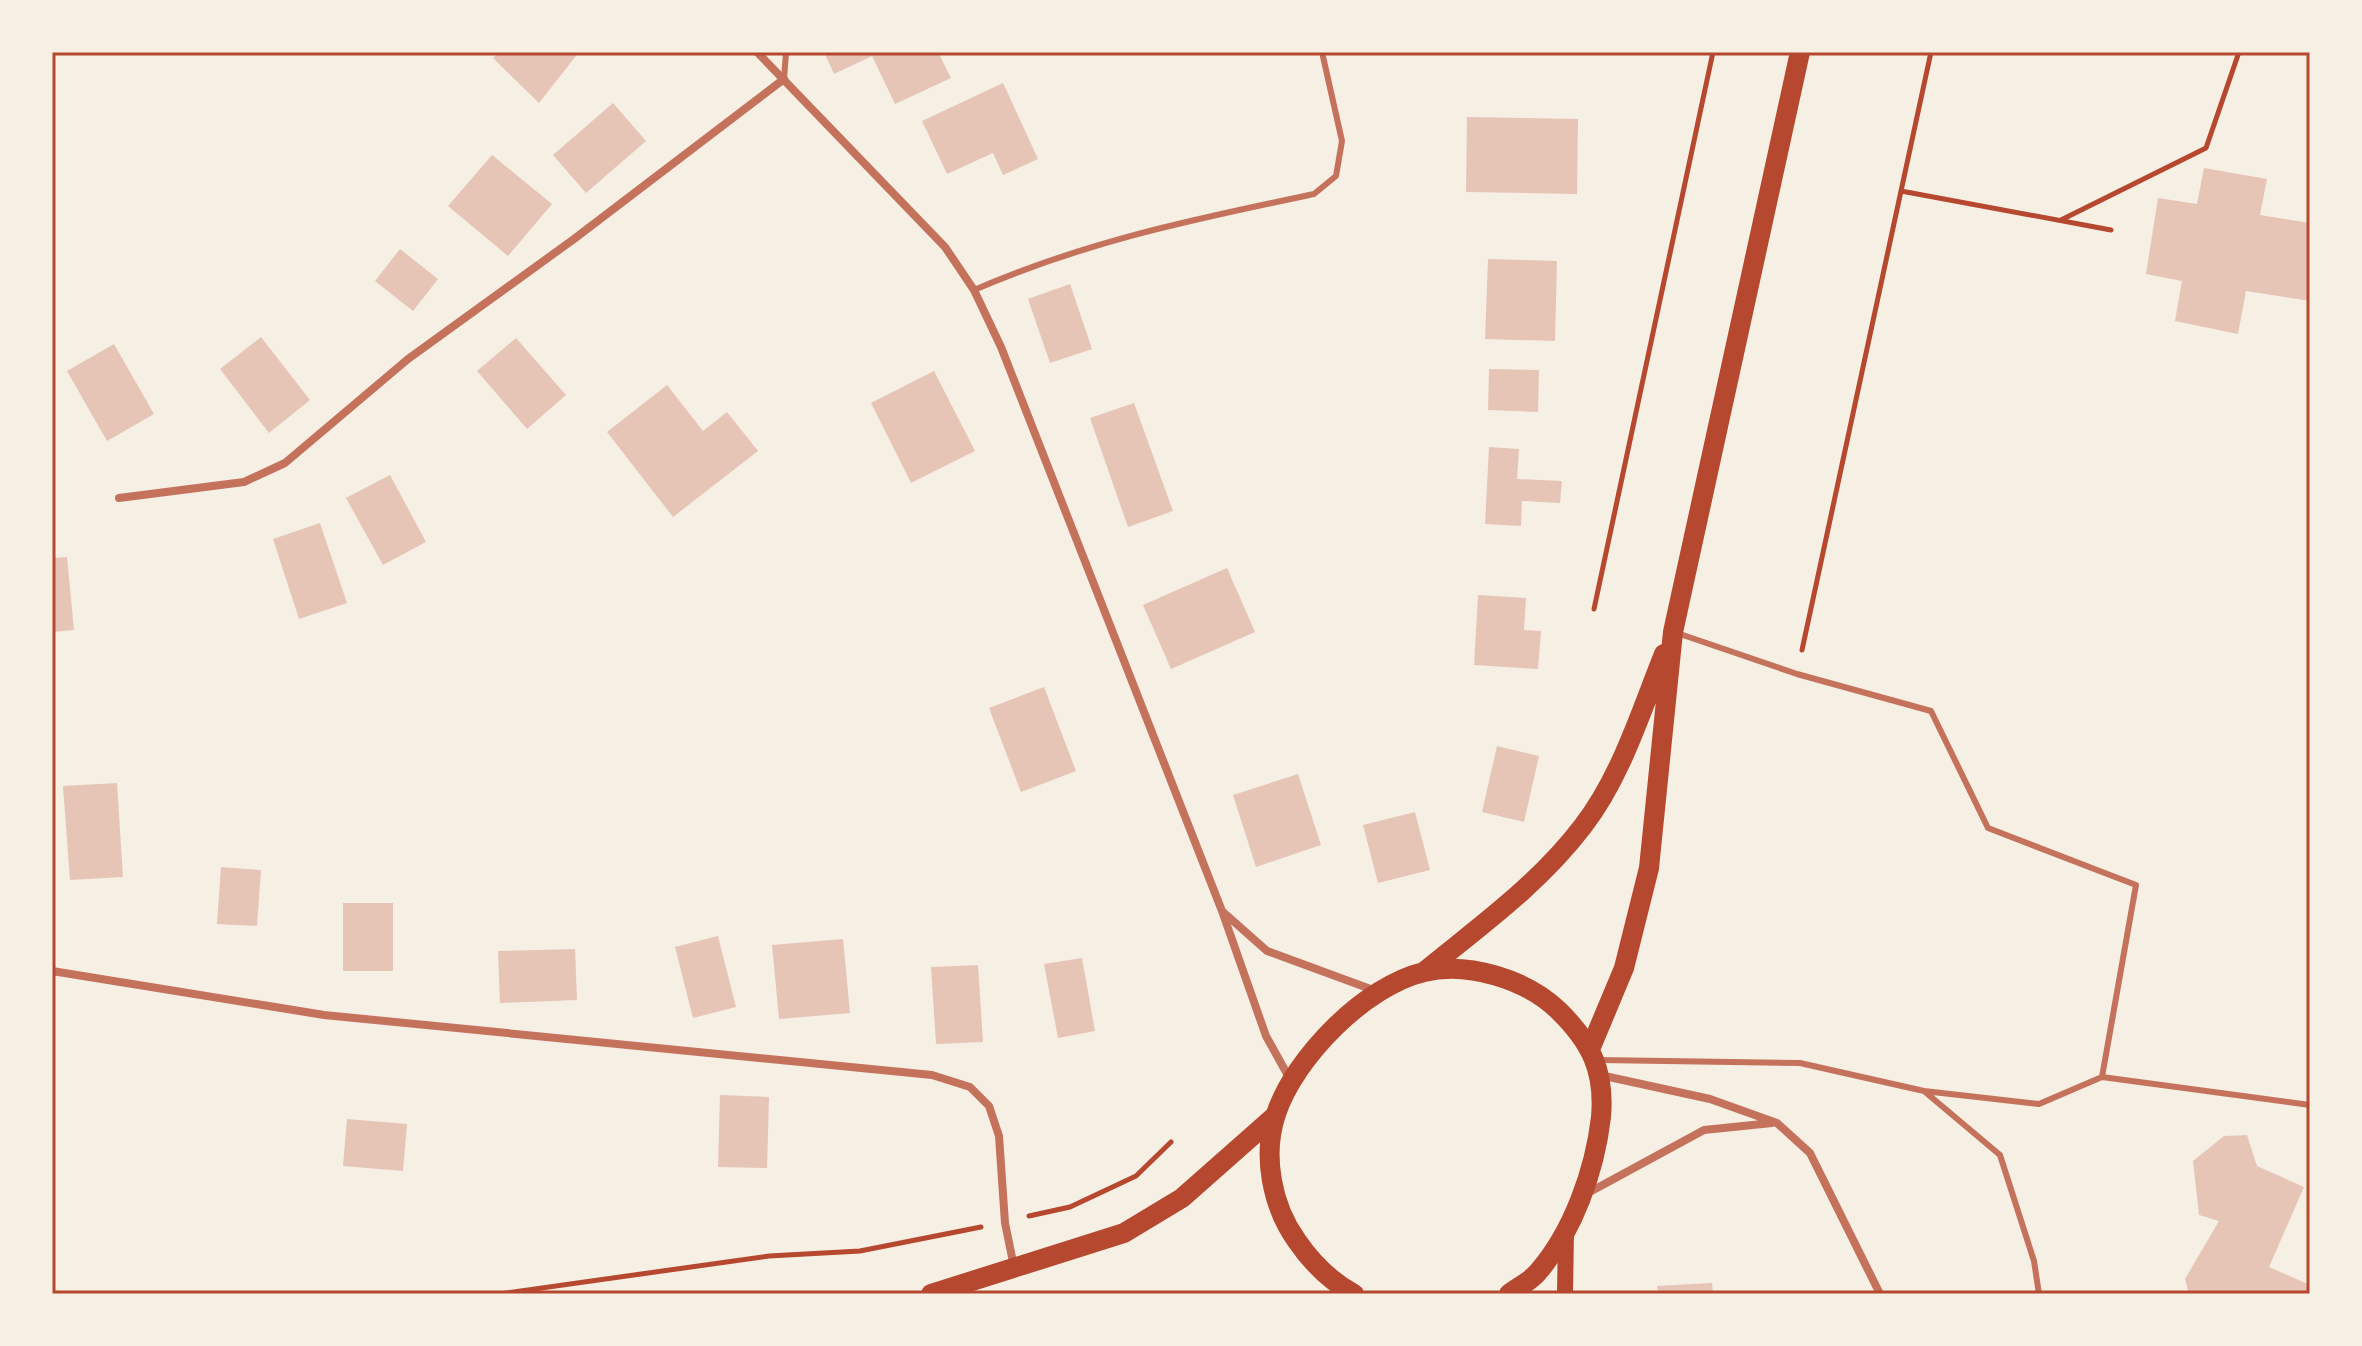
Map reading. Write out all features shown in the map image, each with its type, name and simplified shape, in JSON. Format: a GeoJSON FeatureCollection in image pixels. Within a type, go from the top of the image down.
{"type":"FeatureCollection","features":[{"type":"Feature","properties":{"kind":"main road"},"geometry":{"type":"LineString","coordinates":[[1509,1294],[1537,1274],[1566,1231],[1595,1154],[1601,1115],[1596,1061],[1649,868],[1673,632],[1800,52]]}},
{"type":"Feature","properties":{"kind":"main road"},"geometry":{"type":"LineString","coordinates":[[1354,1294],[1311,1260],[1288,1229],[1274,1193],[1269,1156],[1276,1115],[1292,1082],[1341,1021],[1378,991],[1425,971],[1534,881],[1584,825],[1621,760],[1673,632]]}},
{"type":"Feature","properties":{"kind":"main road"},"geometry":{"type":"LineString","coordinates":[[1425,971],[1470,970],[1519,985],[1545,997],[1596,1061]]}},
{"type":"Feature","properties":{"kind":"main road"},"geometry":{"type":"LineString","coordinates":[[931,1294],[1124,1233],[1182,1198],[1276,1115]]}},
{"type":"Feature","properties":{"kind":"main road"},"geometry":{"type":"LineString","coordinates":[[1565,1294],[1566,1231]]}},
{"type":"Feature","properties":{"kind":"street"},"geometry":{"type":"LineString","coordinates":[[757,52],[945,247],[974,290],[1001,347],[1222,911],[1266,1036],[1292,1082]]}},
{"type":"Feature","properties":{"kind":"street"},"geometry":{"type":"LineString","coordinates":[[119,498],[244,482],[285,463],[408,359],[574,239],[784,79]]}},
{"type":"Feature","properties":{"kind":"street"},"geometry":{"type":"LineString","coordinates":[[1222,911],[1267,951],[1378,991]]}},
{"type":"Feature","properties":{"kind":"street"},"geometry":{"type":"LineString","coordinates":[[52,971],[324,1015],[932,1075],[970,1087],[989,1106],[999,1136],[1005,1223],[1014,1268]]}},
{"type":"Feature","properties":{"kind":"street"},"geometry":{"type":"LineString","coordinates":[[1596,1061],[1777,1123],[1810,1153],[1880,1294]]}},
{"type":"Feature","properties":{"kind":"street"},"geometry":{"type":"LineString","coordinates":[[1580,1198],[1704,1130],[1777,1123]]}},
{"type":"Feature","properties":{"kind":"lane"},"geometry":{"type":"LineString","coordinates":[[784,79],[786,52]]}},
{"type":"Feature","properties":{"kind":"lane"},"geometry":{"type":"LineString","coordinates":[[974,290],[1041,261],[1147,229],[1314,194],[1336,176],[1342,141],[1322,52]]}},
{"type":"Feature","properties":{"kind":"lane"},"geometry":{"type":"LineString","coordinates":[[1673,632],[1797,674],[1931,711],[1988,828],[2136,885],[2102,1077]]}},
{"type":"Feature","properties":{"kind":"lane"},"geometry":{"type":"LineString","coordinates":[[1596,1061],[1800,1063],[1924,1091],[2039,1104],[2102,1077],[2310,1105]]}},
{"type":"Feature","properties":{"kind":"lane"},"geometry":{"type":"LineString","coordinates":[[1924,1091],[2000,1155],[2034,1261],[2039,1294]]}},
{"type":"Feature","properties":{"kind":"path"},"geometry":{"type":"LineString","coordinates":[[1594,609],[1713,52]]}},
{"type":"Feature","properties":{"kind":"path"},"geometry":{"type":"LineString","coordinates":[[1797,674],[1931,52]]}},
{"type":"Feature","properties":{"kind":"path"},"geometry":{"type":"LineString","coordinates":[[2061,220],[2206,148],[2239,52]]}},
{"type":"Feature","properties":{"kind":"path"},"geometry":{"type":"LineString","coordinates":[[1901,191],[2111,230]]}},
{"type":"Feature","properties":{"kind":"path"},"geometry":{"type":"LineString","coordinates":[[499,1294],[769,1256],[860,1251],[1005,1223],[1070,1207],[1136,1176],[1171,1142]]}},
{"type":"Feature","properties":{"kind":"building"},"geometry":{"type":"Polygon","coordinates":[[[499,52],[579,52],[539,103],[493,58],[499,52]]]}},
{"type":"Feature","properties":{"kind":"building"},"geometry":{"type":"Polygon","coordinates":[[[824,52],[938,52],[951,78],[895,104],[872,56],[834,74],[824,52]]]}},
{"type":"Feature","properties":{"kind":"building"},"geometry":{"type":"Polygon","coordinates":[[[1003,83],[1038,159],[1003,175],[993,153],[947,174],[922,121],[1003,83]]]}},
{"type":"Feature","properties":{"kind":"building"},"geometry":{"type":"Polygon","coordinates":[[[613,103],[646,141],[586,193],[553,155],[613,103]]]}},
{"type":"Feature","properties":{"kind":"building"},"geometry":{"type":"Polygon","coordinates":[[[1467,117],[1578,119],[1577,194],[1466,192],[1467,117]]]}},
{"type":"Feature","properties":{"kind":"building"},"geometry":{"type":"Polygon","coordinates":[[[492,155],[552,204],[508,256],[448,206],[492,155]]]}},
{"type":"Feature","properties":{"kind":"building"},"geometry":{"type":"Polygon","coordinates":[[[2204,168],[2267,179],[2260,215],[2310,223],[2310,301],[2246,291],[2238,334],[2175,321],[2182,281],[2146,274],[2158,198],[2197,204],[2204,168]]]}},
{"type":"Feature","properties":{"kind":"building"},"geometry":{"type":"Polygon","coordinates":[[[400,249],[438,279],[413,311],[375,281],[400,249]]]}},
{"type":"Feature","properties":{"kind":"building"},"geometry":{"type":"Polygon","coordinates":[[[1488,259],[1557,261],[1555,341],[1485,339],[1488,259]]]}},
{"type":"Feature","properties":{"kind":"building"},"geometry":{"type":"Polygon","coordinates":[[[1070,284],[1092,349],[1050,363],[1028,299],[1070,284]]]}},
{"type":"Feature","properties":{"kind":"building"},"geometry":{"type":"Polygon","coordinates":[[[261,337],[310,400],[269,433],[220,369],[261,337]]]}},
{"type":"Feature","properties":{"kind":"building"},"geometry":{"type":"Polygon","coordinates":[[[516,338],[566,395],[527,429],[477,371],[516,338]]]}},
{"type":"Feature","properties":{"kind":"building"},"geometry":{"type":"Polygon","coordinates":[[[114,344],[154,414],[107,441],[67,371],[114,344]]]}},
{"type":"Feature","properties":{"kind":"building"},"geometry":{"type":"Polygon","coordinates":[[[1489,369],[1539,370],[1538,412],[1488,410],[1489,369]]]}},
{"type":"Feature","properties":{"kind":"building"},"geometry":{"type":"Polygon","coordinates":[[[934,371],[975,451],[911,483],[871,403],[934,371]]]}},
{"type":"Feature","properties":{"kind":"building"},"geometry":{"type":"Polygon","coordinates":[[[667,385],[703,431],[727,412],[758,451],[673,517],[607,432],[667,385]]]}},
{"type":"Feature","properties":{"kind":"building"},"geometry":{"type":"Polygon","coordinates":[[[1134,403],[1173,511],[1128,527],[1090,418],[1134,403]]]}},
{"type":"Feature","properties":{"kind":"building"},"geometry":{"type":"Polygon","coordinates":[[[1489,447],[1519,449],[1517,479],[1562,481],[1560,503],[1522,501],[1521,526],[1485,524],[1489,447]]]}},
{"type":"Feature","properties":{"kind":"building"},"geometry":{"type":"Polygon","coordinates":[[[390,475],[426,542],[383,565],[346,498],[390,475]]]}},
{"type":"Feature","properties":{"kind":"building"},"geometry":{"type":"Polygon","coordinates":[[[320,523],[347,603],[299,619],[273,539],[320,523]]]}},
{"type":"Feature","properties":{"kind":"building"},"geometry":{"type":"Polygon","coordinates":[[[67,557],[74,630],[52,632],[52,558],[67,557]]]}},
{"type":"Feature","properties":{"kind":"building"},"geometry":{"type":"Polygon","coordinates":[[[1227,568],[1255,632],[1171,669],[1143,605],[1227,568]]]}},
{"type":"Feature","properties":{"kind":"building"},"geometry":{"type":"Polygon","coordinates":[[[1478,595],[1526,598],[1524,630],[1541,631],[1538,669],[1474,665],[1478,595]]]}},
{"type":"Feature","properties":{"kind":"building"},"geometry":{"type":"Polygon","coordinates":[[[1044,687],[1076,771],[1021,792],[989,708],[1044,687]]]}},
{"type":"Feature","properties":{"kind":"building"},"geometry":{"type":"Polygon","coordinates":[[[1497,746],[1539,756],[1524,822],[1482,812],[1497,746]]]}},
{"type":"Feature","properties":{"kind":"building"},"geometry":{"type":"Polygon","coordinates":[[[1298,774],[1321,845],[1256,867],[1233,795],[1298,774]]]}},
{"type":"Feature","properties":{"kind":"building"},"geometry":{"type":"Polygon","coordinates":[[[117,783],[123,877],[70,880],[63,786],[117,783]]]}},
{"type":"Feature","properties":{"kind":"building"},"geometry":{"type":"Polygon","coordinates":[[[1415,812],[1430,870],[1378,883],[1363,825],[1415,812]]]}},
{"type":"Feature","properties":{"kind":"building"},"geometry":{"type":"Polygon","coordinates":[[[221,867],[261,870],[257,926],[217,924],[221,867]]]}},
{"type":"Feature","properties":{"kind":"building"},"geometry":{"type":"Polygon","coordinates":[[[343,903],[393,903],[393,971],[343,971],[343,903]]]}},
{"type":"Feature","properties":{"kind":"building"},"geometry":{"type":"Polygon","coordinates":[[[718,936],[736,1007],[693,1018],[675,947],[718,936]]]}},
{"type":"Feature","properties":{"kind":"building"},"geometry":{"type":"Polygon","coordinates":[[[843,939],[850,1013],[779,1019],[772,945],[843,939]]]}},
{"type":"Feature","properties":{"kind":"building"},"geometry":{"type":"Polygon","coordinates":[[[575,949],[577,1000],[500,1003],[498,951],[575,949]]]}},
{"type":"Feature","properties":{"kind":"building"},"geometry":{"type":"Polygon","coordinates":[[[1082,958],[1095,1031],[1058,1038],[1044,964],[1082,958]]]}},
{"type":"Feature","properties":{"kind":"building"},"geometry":{"type":"Polygon","coordinates":[[[978,965],[983,1042],[936,1044],[931,967],[978,965]]]}},
{"type":"Feature","properties":{"kind":"building"},"geometry":{"type":"Polygon","coordinates":[[[720,1095],[769,1097],[767,1168],[718,1167],[720,1095]]]}},
{"type":"Feature","properties":{"kind":"building"},"geometry":{"type":"Polygon","coordinates":[[[347,1119],[407,1124],[403,1171],[343,1166],[347,1119]]]}},
{"type":"Feature","properties":{"kind":"building"},"geometry":{"type":"Polygon","coordinates":[[[2247,1135],[2257,1166],[2304,1187],[2269,1267],[2310,1285],[2310,1294],[2189,1294],[2185,1279],[2219,1221],[2199,1215],[2193,1161],[2224,1136],[2247,1135]]]}},
{"type":"Feature","properties":{"kind":"building"},"geometry":{"type":"Polygon","coordinates":[[[1712,1283],[1713,1294],[1658,1294],[1657,1286],[1712,1283]]]}}]}
